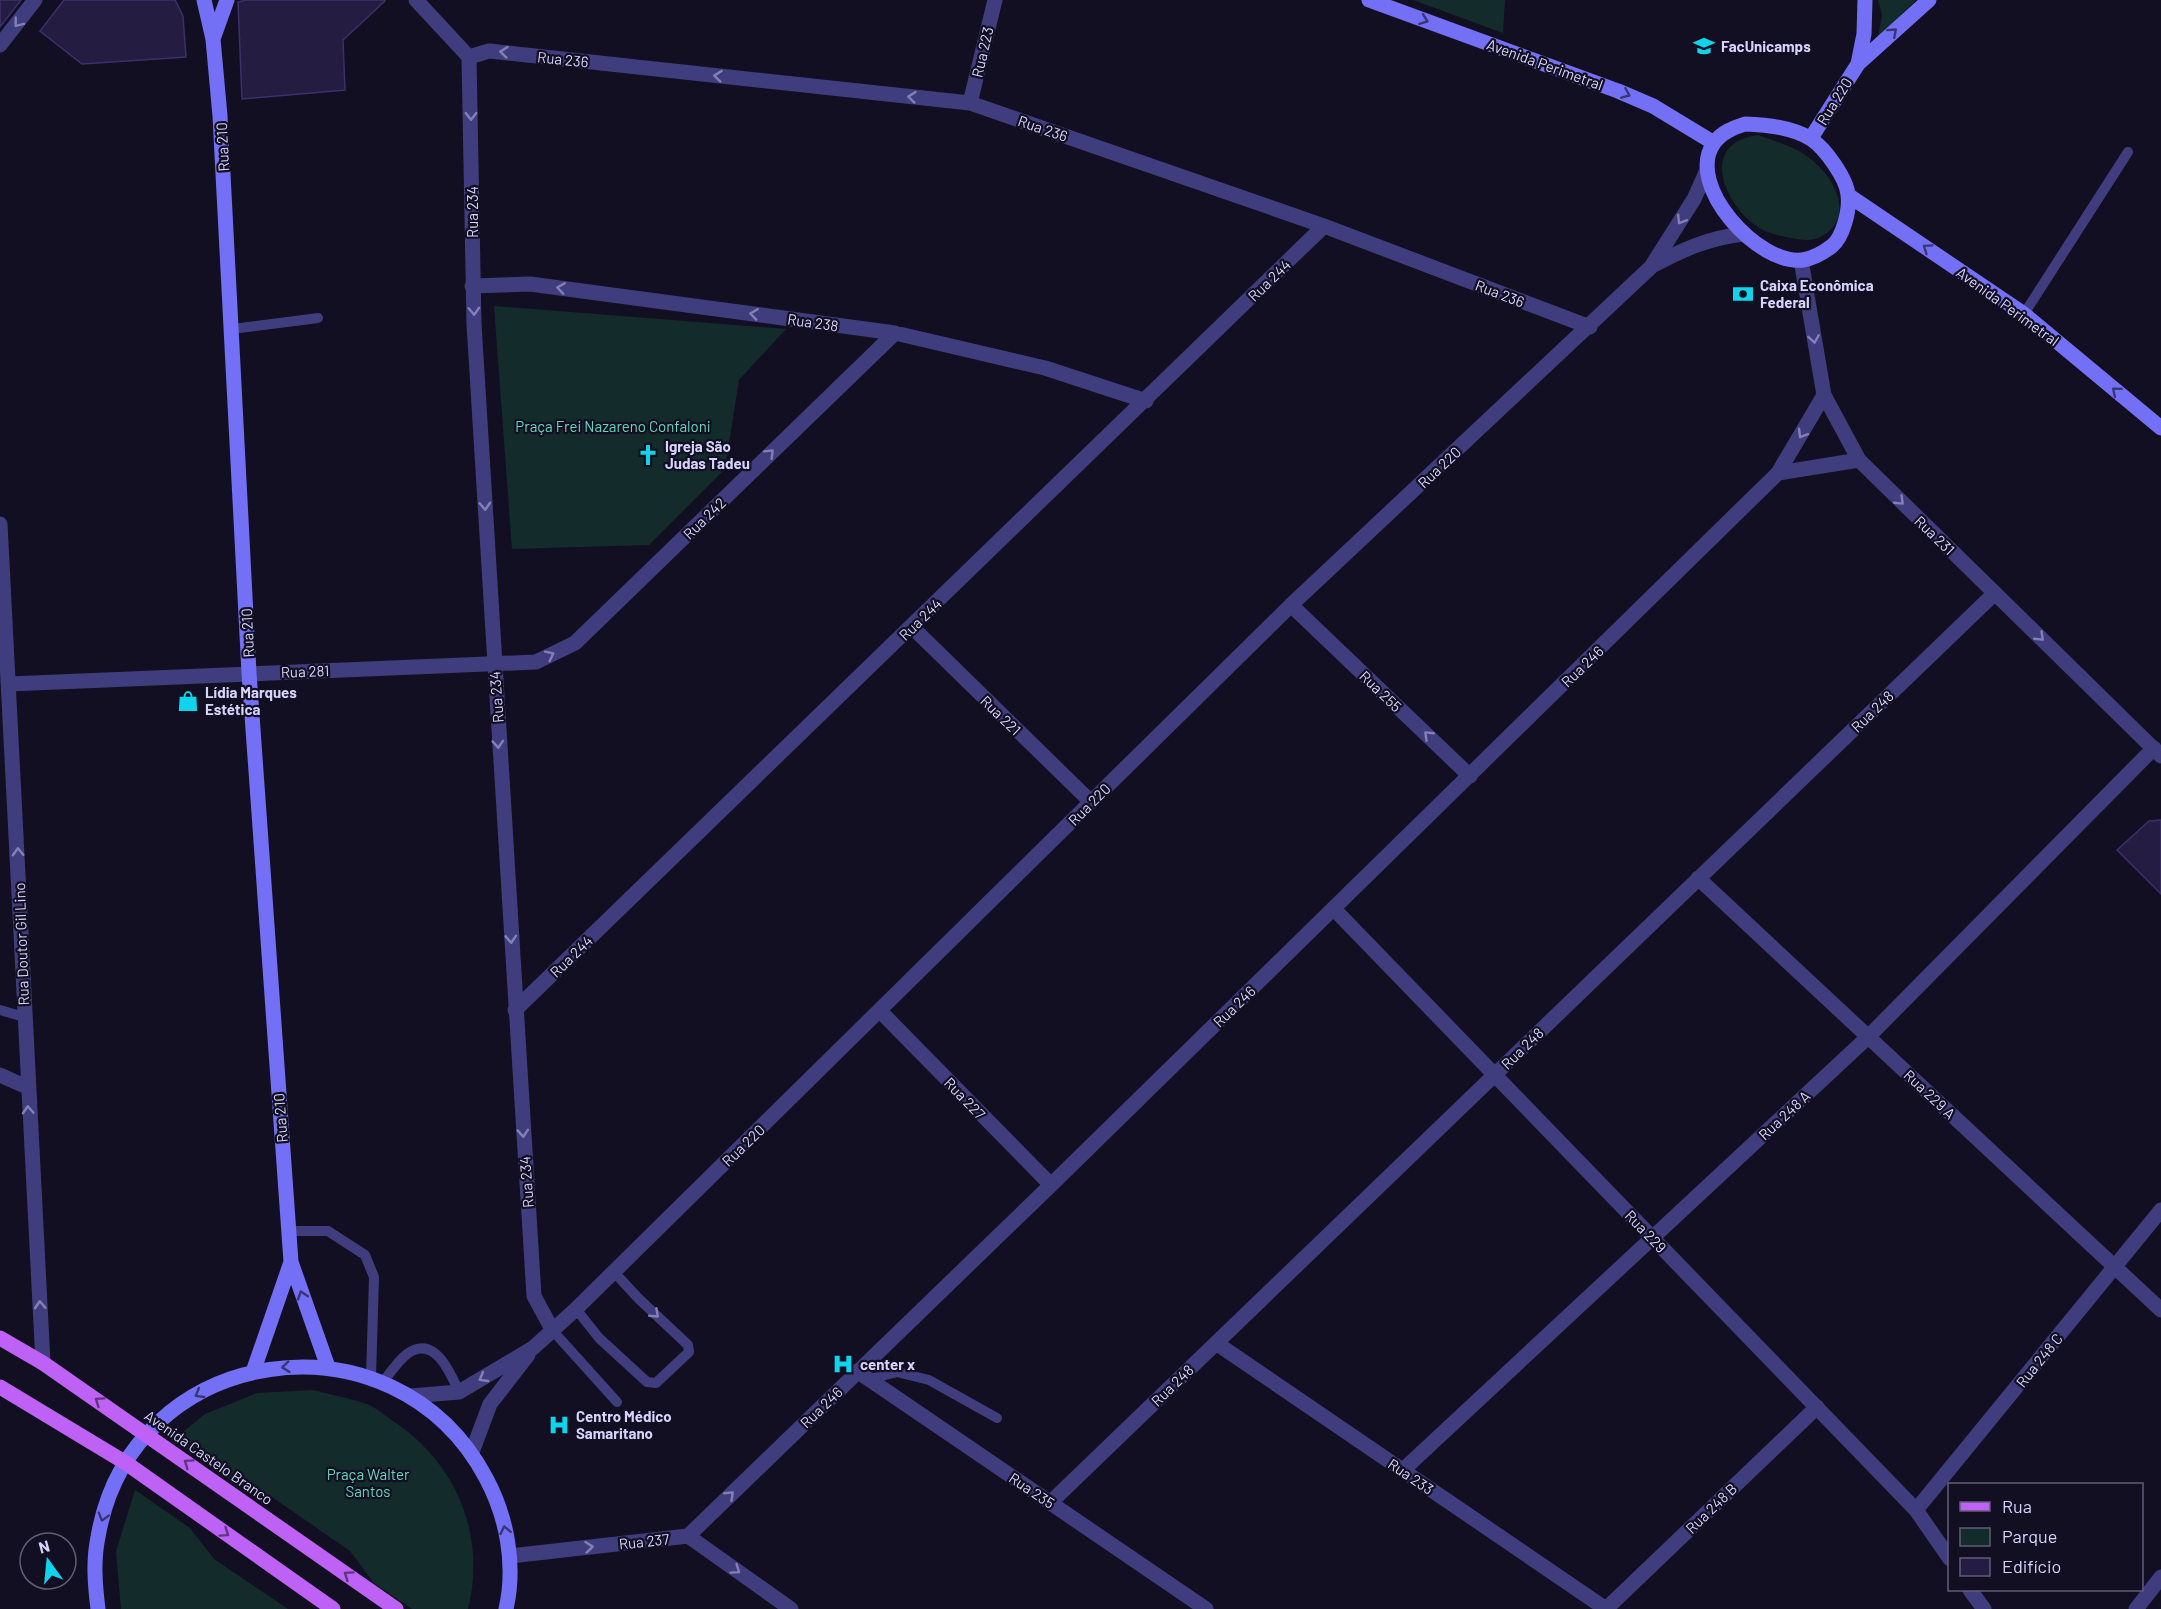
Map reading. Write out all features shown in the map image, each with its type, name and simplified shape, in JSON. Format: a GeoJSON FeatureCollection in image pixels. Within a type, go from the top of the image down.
{"type":"FeatureCollection","features":[{"type":"Feature","properties":{"kind":"main road","name":"Avenida Castelo Branco"},"geometry":{"type":"LineString","coordinates":[[0,1338],[43,1363],[396,1609]]}},
{"type":"Feature","properties":{"kind":"main road"},"geometry":{"type":"LineString","coordinates":[[0,1387],[126,1463],[333,1609]]}},
{"type":"Feature","properties":{"kind":"street"},"geometry":{"type":"LineString","coordinates":[[0,45],[35,0]]}},
{"type":"Feature","properties":{"kind":"street","name":"Rua 210"},"geometry":{"type":"LineString","coordinates":[[204,0],[213,39],[220,116],[249,673],[288,1231],[291,1262],[328,1367]]}},
{"type":"Feature","properties":{"kind":"street","name":"Rua 210"},"geometry":{"type":"LineString","coordinates":[[213,39],[227,0]]}},
{"type":"Feature","properties":{"kind":"street"},"geometry":{"type":"LineString","coordinates":[[416,0],[469,57]]}},
{"type":"Feature","properties":{"kind":"street","name":"Rua 223"},"geometry":{"type":"LineString","coordinates":[[970,103],[995,0]]}},
{"type":"Feature","properties":{"kind":"street","name":"Avenida Perimetral"},"geometry":{"type":"LineString","coordinates":[[1369,0],[1618,91],[1653,106],[1714,143]]}},
{"type":"Feature","properties":{"kind":"street","name":"Rua 220"},"geometry":{"type":"LineString","coordinates":[[1858,64],[1864,34],[1865,0]]}},
{"type":"Feature","properties":{"kind":"street","name":"Rua 220"},"geometry":{"type":"LineString","coordinates":[[1811,138],[1858,64],[1929,0]]}},
{"type":"Feature","properties":{"kind":"street","name":"Rua 236"},"geometry":{"type":"LineString","coordinates":[[469,57],[489,51],[970,103],[1324,226],[1590,327]]}},
{"type":"Feature","properties":{"kind":"street","name":"Rua 234"},"geometry":{"type":"LineString","coordinates":[[469,57],[472,286],[515,1010],[534,1296],[553,1331]]}},
{"type":"Feature","properties":{"kind":"street"},"geometry":{"type":"LineString","coordinates":[[1745,124],[1768,125],[1811,138],[1824,150],[1848,195],[1844,225],[1835,244],[1822,254],[1802,260],[1780,256],[1743,234],[1722,208],[1712,188],[1707,171],[1708,155],[1714,143],[1727,131],[1745,124]]}},
{"type":"Feature","properties":{"kind":"street","name":"Rua 220"},"geometry":{"type":"LineString","coordinates":[[411,1396],[459,1392],[533,1348],[576,1310],[1291,605],[1590,327],[1651,267],[1694,199],[1707,171]]}},
{"type":"Feature","properties":{"kind":"street","name":"Avenida Perimetral"},"geometry":{"type":"LineString","coordinates":[[1848,195],[2024,314],[2161,428]]}},
{"type":"Feature","properties":{"kind":"street","name":"Rua 244"},"geometry":{"type":"LineString","coordinates":[[515,1010],[1324,226]]}},
{"type":"Feature","properties":{"kind":"street","name":"Rua 220"},"geometry":{"type":"LineString","coordinates":[[1651,267],[1689,247],[1714,238],[1743,234]]}},
{"type":"Feature","properties":{"kind":"street","name":"Rua 231"},"geometry":{"type":"LineString","coordinates":[[1802,260],[1824,395],[1859,460],[2158,752]]}},
{"type":"Feature","properties":{"kind":"street","name":"Rua 238"},"geometry":{"type":"LineString","coordinates":[[472,286],[530,284],[895,333],[1045,368],[1146,401]]}},
{"type":"Feature","properties":{"kind":"street","name":"Rua 242"},"geometry":{"type":"LineString","coordinates":[[494,664],[536,662],[575,643],[895,333]]}},
{"type":"Feature","properties":{"kind":"street","name":"Rua 246"},"geometry":{"type":"LineString","coordinates":[[688,1536],[863,1375],[1051,1185],[1779,473],[1824,395]]}},
{"type":"Feature","properties":{"kind":"street"},"geometry":{"type":"LineString","coordinates":[[1779,473],[1859,460]]}},
{"type":"Feature","properties":{"kind":"street","name":"Rua Doutor Gil Lino"},"geometry":{"type":"LineString","coordinates":[[0,524],[9,684],[7,769],[24,1017],[43,1363]]}},
{"type":"Feature","properties":{"kind":"street","name":"Rua 248"},"geometry":{"type":"LineString","coordinates":[[1050,1503],[1995,593]]}},
{"type":"Feature","properties":{"kind":"street","name":"Rua 255"},"geometry":{"type":"LineString","coordinates":[[1291,605],[1470,776]]}},
{"type":"Feature","properties":{"kind":"street","name":"Rua 221"},"geometry":{"type":"LineString","coordinates":[[912,627],[1091,802]]}},
{"type":"Feature","properties":{"kind":"street","name":"Rua 281"},"geometry":{"type":"LineString","coordinates":[[9,684],[494,664]]}},
{"type":"Feature","properties":{"kind":"street","name":"Rua 248 A"},"geometry":{"type":"LineString","coordinates":[[1403,1470],[1868,1037],[2158,752]]}},
{"type":"Feature","properties":{"kind":"street","name":"Rua 229 A"},"geometry":{"type":"LineString","coordinates":[[1698,878],[2161,1310]]}},
{"type":"Feature","properties":{"kind":"street","name":"Rua 229"},"geometry":{"type":"LineString","coordinates":[[1334,909],[1916,1510],[1948,1555]]}},
{"type":"Feature","properties":{"kind":"street","name":"Rua 227"},"geometry":{"type":"LineString","coordinates":[[880,1011],[1051,1185]]}},
{"type":"Feature","properties":{"kind":"street"},"geometry":{"type":"LineString","coordinates":[[0,1075],[27,1087]]}},
{"type":"Feature","properties":{"kind":"street","name":"Rua 248 C"},"geometry":{"type":"LineString","coordinates":[[1916,1510],[2161,1210]]}},
{"type":"Feature","properties":{"kind":"street","name":"Rua 210"},"geometry":{"type":"LineString","coordinates":[[253,1372],[291,1262]]}},
{"type":"Feature","properties":{"kind":"street","name":"Rua 233"},"geometry":{"type":"LineString","coordinates":[[1216,1343],[1606,1609]]}},
{"type":"Feature","properties":{"kind":"street","name":"Rua 220"},"geometry":{"type":"LineString","coordinates":[[472,1452],[490,1404],[533,1348]]}},
{"type":"Feature","properties":{"kind":"street"},"geometry":{"type":"LineString","coordinates":[[98,1609],[94,1576],[98,1536],[108,1498],[126,1463],[147,1436],[177,1407],[204,1391],[253,1372],[290,1366],[328,1367],[377,1380],[411,1396],[445,1421],[472,1452],[498,1501],[510,1556],[506,1609]]}},
{"type":"Feature","properties":{"kind":"street","name":"Rua 235"},"geometry":{"type":"LineString","coordinates":[[863,1375],[1206,1609]]}},
{"type":"Feature","properties":{"kind":"street","name":"Rua 248 B"},"geometry":{"type":"LineString","coordinates":[[1606,1609],[1816,1407]]}},
{"type":"Feature","properties":{"kind":"street","name":"Rua 237"},"geometry":{"type":"LineString","coordinates":[[510,1556],[688,1536],[792,1609]]}},
{"type":"Feature","properties":{"kind":"street"},"geometry":{"type":"LineString","coordinates":[[2136,1609],[2161,1577]]}},
{"type":"Feature","properties":{"kind":"street"},"geometry":{"type":"LineString","coordinates":[[1972,1591],[1984,1609]]}},
{"type":"Feature","properties":{"kind":"lane"},"geometry":{"type":"LineString","coordinates":[[2024,314],[2128,152]]}},
{"type":"Feature","properties":{"kind":"lane"},"geometry":{"type":"LineString","coordinates":[[232,329],[318,318]]}},
{"type":"Feature","properties":{"kind":"lane"},"geometry":{"type":"LineString","coordinates":[[0,1010],[24,1017]]}},
{"type":"Feature","properties":{"kind":"lane"},"geometry":{"type":"LineString","coordinates":[[288,1231],[328,1231],[365,1255],[374,1277],[377,1380]]}},
{"type":"Feature","properties":{"kind":"lane"},"geometry":{"type":"LineString","coordinates":[[576,1310],[599,1338],[647,1382],[656,1383],[689,1352],[688,1345],[614,1272]]}},
{"type":"Feature","properties":{"kind":"lane"},"geometry":{"type":"LineString","coordinates":[[553,1331],[617,1402]]}},
{"type":"Feature","properties":{"kind":"lane"},"geometry":{"type":"LineString","coordinates":[[377,1380],[406,1354],[415,1349],[429,1350],[445,1361],[459,1392]]}},
{"type":"Feature","properties":{"kind":"lane"},"geometry":{"type":"LineString","coordinates":[[863,1375],[897,1372],[929,1380],[997,1418]]}},
{"type":"Feature","properties":{"kind":"green space"},"geometry":{"type":"Polygon","coordinates":[[[1413,0],[1505,0],[1503,33],[1413,0]]]}},
{"type":"Feature","properties":{"kind":"green space"},"geometry":{"type":"Polygon","coordinates":[[[1878,0],[1916,0],[1878,37],[1882,15],[1878,0]]]}},
{"type":"Feature","properties":{"kind":"green space"},"geometry":{"type":"Polygon","coordinates":[[[1758,135],[1797,150],[1817,164],[1825,173],[1837,195],[1839,206],[1838,216],[1833,226],[1824,235],[1805,240],[1770,233],[1755,225],[1733,202],[1722,174],[1723,160],[1728,149],[1740,140],[1758,135]]]}},
{"type":"Feature","properties":{"kind":"green space","name":"Praça Frei Nazareno Confaloni"},"geometry":{"type":"Polygon","coordinates":[[[494,306],[786,329],[739,380],[725,469],[649,545],[512,549],[494,306]]]}},
{"type":"Feature","properties":{"kind":"green space","name":"Praça Walter Santos"},"geometry":{"type":"Polygon","coordinates":[[[313,1390],[370,1405],[413,1436],[432,1455],[448,1477],[469,1527],[473,1553],[473,1581],[468,1609],[412,1609],[374,1583],[350,1551],[269,1495],[227,1478],[173,1440],[205,1414],[257,1393],[313,1390]]]}},
{"type":"Feature","properties":{"kind":"green space"},"geometry":{"type":"Polygon","coordinates":[[[135,1490],[190,1528],[214,1559],[288,1609],[121,1609],[116,1551],[135,1490]]]}},
{"type":"Feature","properties":{"kind":"building"},"geometry":{"type":"Polygon","coordinates":[[[0,0],[21,0],[0,27],[0,0]]]}},
{"type":"Feature","properties":{"kind":"building"},"geometry":{"type":"Polygon","coordinates":[[[64,0],[175,0],[183,16],[186,57],[82,64],[40,31],[64,0]]]}},
{"type":"Feature","properties":{"kind":"building"},"geometry":{"type":"Polygon","coordinates":[[[246,0],[385,1],[343,40],[345,90],[242,99],[238,2],[246,0]]]}},
{"type":"Feature","properties":{"kind":"building"},"geometry":{"type":"Polygon","coordinates":[[[2161,820],[2161,894],[2117,850],[2149,821],[2161,820]]]}},
{"type":"Feature","properties":{"kind":"place","name":"FacUnicamps"},"geometry":{"type":"Point","coordinates":[1704,46]}},
{"type":"Feature","properties":{"kind":"place","name":"Caixa Econômica Federal"},"geometry":{"type":"Point","coordinates":[1743,294]}},
{"type":"Feature","properties":{"kind":"place","name":"Igreja São Judas Tadeu"},"geometry":{"type":"Point","coordinates":[648,455]}},
{"type":"Feature","properties":{"kind":"place","name":"Lídia Marques Estética"},"geometry":{"type":"Point","coordinates":[188,701]}},
{"type":"Feature","properties":{"kind":"place","name":"center x"},"geometry":{"type":"Point","coordinates":[843,1364]}},
{"type":"Feature","properties":{"kind":"place","name":"Centro Médico Samaritano"},"geometry":{"type":"Point","coordinates":[559,1425]}}]}
